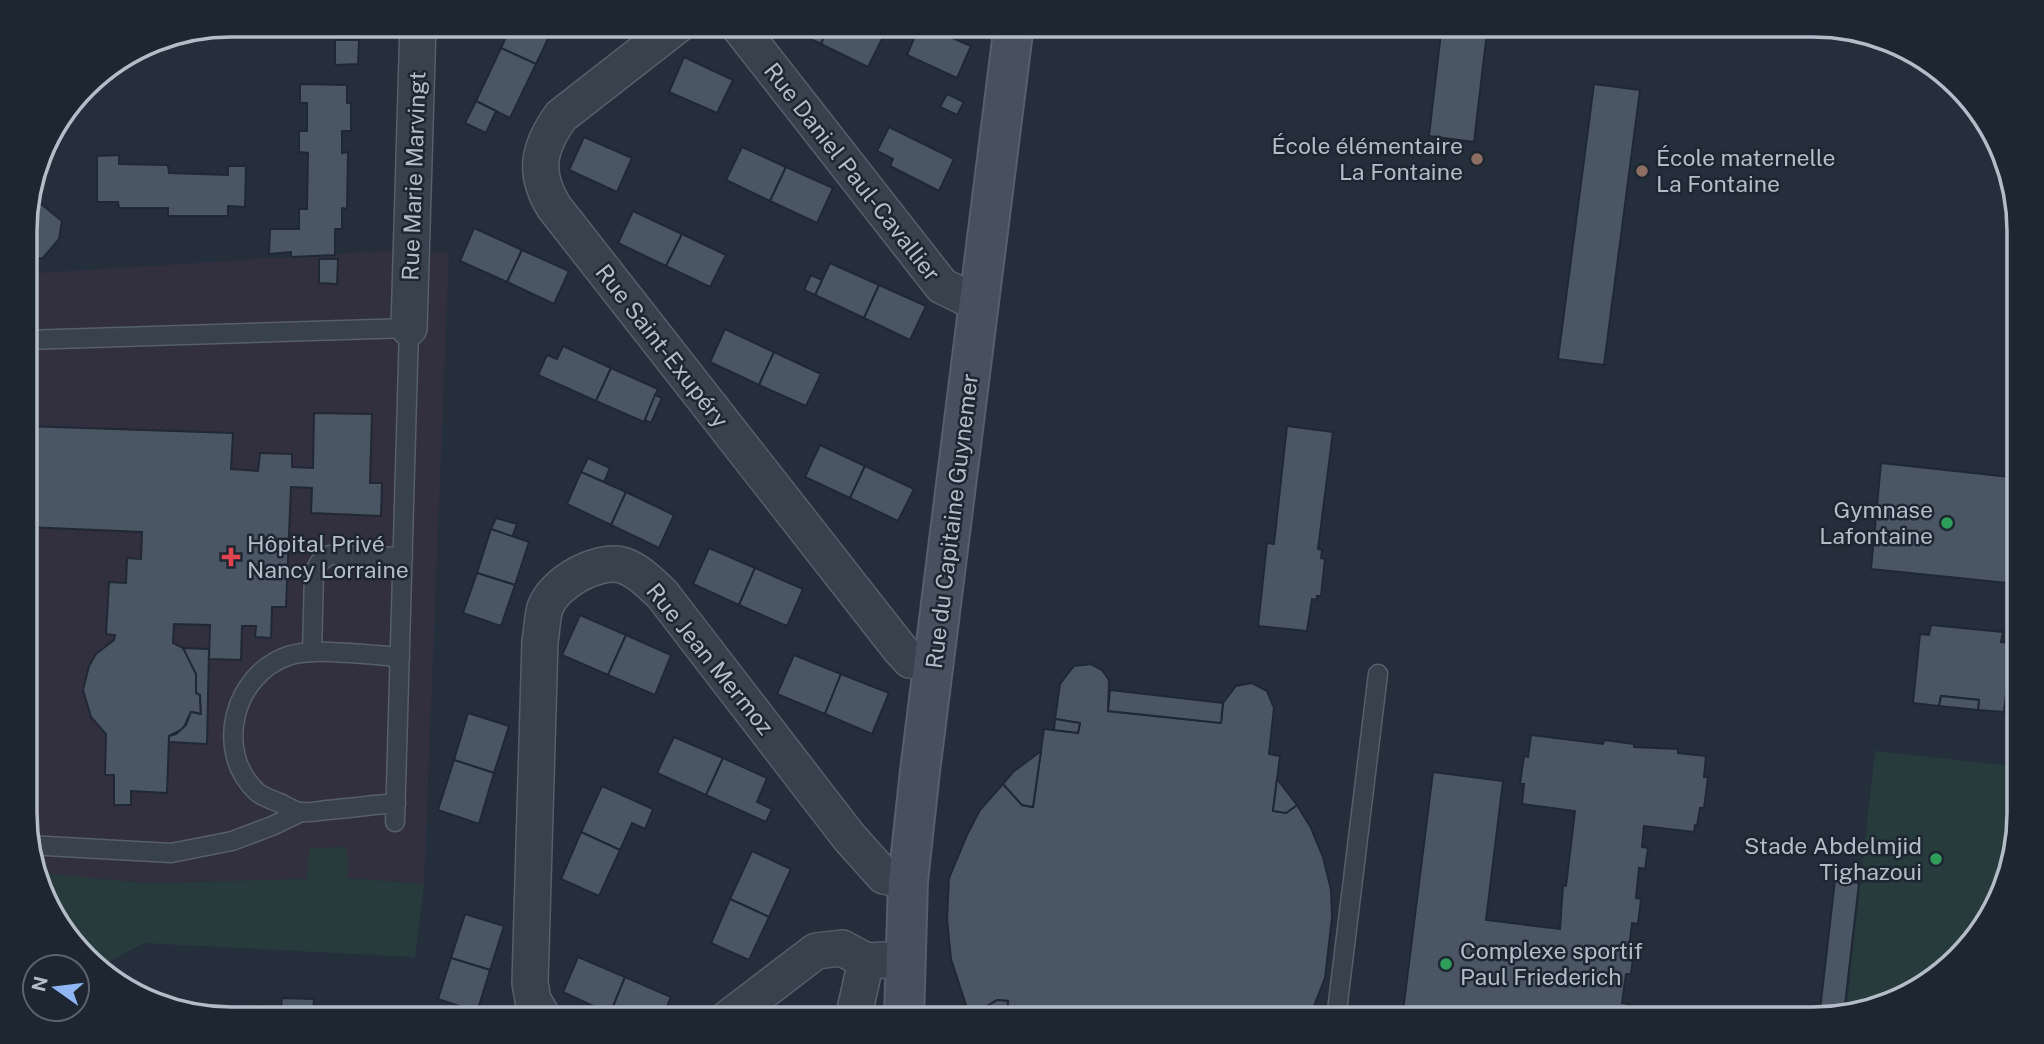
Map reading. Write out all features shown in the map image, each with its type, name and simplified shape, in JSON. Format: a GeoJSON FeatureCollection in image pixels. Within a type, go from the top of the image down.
{"type":"FeatureCollection","features":[{"type":"Feature","properties":{"kind":"street","name":"Rue Marie Marvingt"},"geometry":{"type":"LineString","coordinates":[[409,328],[418,37]]}},
{"type":"Feature","properties":{"kind":"street","name":"Rue Saint-Exupéry"},"geometry":{"type":"LineString","coordinates":[[661,37],[561,116],[547,135],[541,155],[544,191],[562,218],[900,649],[910,660],[934,663]]}},
{"type":"Feature","properties":{"kind":"street","name":"Rue Daniel Paul-Cavallier"},"geometry":{"type":"LineString","coordinates":[[747,37],[942,286],[979,304]]}},
{"type":"Feature","properties":{"kind":"street","name":"Rue du Capitaine Guynemer"},"geometry":{"type":"LineString","coordinates":[[904,1007],[908,881],[1012,37]]}},
{"type":"Feature","properties":{"kind":"street","name":"Rue Jean Mermoz"},"geometry":{"type":"LineString","coordinates":[[537,1007],[530,983],[540,641],[546,606],[561,586],[596,565],[621,565],[644,576],[662,594],[849,837],[884,876],[908,881]]}},
{"type":"Feature","properties":{"kind":"street"},"geometry":{"type":"LineString","coordinates":[[743,1007],[816,951],[842,948],[866,961],[905,960]]}},
{"type":"Feature","properties":{"kind":"street"},"geometry":{"type":"LineString","coordinates":[[856,1007],[866,961]]}},
{"type":"Feature","properties":{"kind":"lane"},"geometry":{"type":"LineString","coordinates":[[37,340],[409,328],[395,822]]}},
{"type":"Feature","properties":{"kind":"lane"},"geometry":{"type":"LineString","coordinates":[[312,652],[314,573],[319,563],[329,555],[403,557]]}},
{"type":"Feature","properties":{"kind":"lane"},"geometry":{"type":"LineString","coordinates":[[300,812],[258,793],[244,775],[233,735],[235,713],[244,690],[259,673],[292,654],[312,652],[400,657]]}},
{"type":"Feature","properties":{"kind":"lane"},"geometry":{"type":"LineString","coordinates":[[1337,1007],[1378,674]]}},
{"type":"Feature","properties":{"kind":"lane"},"geometry":{"type":"LineString","coordinates":[[40,846],[172,853],[232,841],[300,812],[396,803]]}},
{"type":"Feature","properties":{"kind":"shaded area","name":"Hôpital Privé Nancy Lorraine"},"geometry":{"type":"Polygon","coordinates":[[[383,251],[449,253],[424,884],[348,878],[145,883],[47,874],[38,838],[37,813],[37,273],[383,251]]]}},
{"type":"Feature","properties":{"kind":"green space","name":"Stade Abdelmjid Tighazoui"},"geometry":{"type":"Polygon","coordinates":[[[1875,751],[2007,766],[2007,826],[2004,851],[1997,876],[1975,921],[1941,959],[1921,975],[1876,997],[1847,1004],[1875,751]]]}},
{"type":"Feature","properties":{"kind":"green space"},"geometry":{"type":"Polygon","coordinates":[[[347,847],[348,878],[424,884],[415,957],[143,943],[108,963],[69,921],[47,874],[145,883],[306,879],[310,848],[347,847]]]}},
{"type":"Feature","properties":{"kind":"building"},"geometry":{"type":"Polygon","coordinates":[[[506,37],[549,37],[536,64],[501,48],[506,37]]]}},
{"type":"Feature","properties":{"kind":"building"},"geometry":{"type":"Polygon","coordinates":[[[806,37],[824,37],[821,44],[806,37]]]}},
{"type":"Feature","properties":{"kind":"building"},"geometry":{"type":"Polygon","coordinates":[[[824,37],[883,37],[868,67],[821,44],[824,37]]]}},
{"type":"Feature","properties":{"kind":"building"},"geometry":{"type":"Polygon","coordinates":[[[915,37],[950,37],[971,46],[957,78],[907,55],[915,37]]]}},
{"type":"Feature","properties":{"kind":"building"},"geometry":{"type":"Polygon","coordinates":[[[1440,37],[1486,37],[1474,142],[1429,136],[1440,37]]]}},
{"type":"Feature","properties":{"kind":"building"},"geometry":{"type":"Polygon","coordinates":[[[335,40],[359,40],[358,64],[335,65],[335,40]]]}},
{"type":"Feature","properties":{"kind":"building"},"geometry":{"type":"Polygon","coordinates":[[[501,48],[536,64],[510,118],[476,101],[501,48]]]}},
{"type":"Feature","properties":{"kind":"building"},"geometry":{"type":"Polygon","coordinates":[[[684,57],[733,80],[717,113],[669,92],[684,57]]]}},
{"type":"Feature","properties":{"kind":"building"},"geometry":{"type":"Polygon","coordinates":[[[300,84],[347,85],[347,103],[351,103],[351,131],[342,131],[342,153],[348,152],[347,209],[342,208],[342,229],[335,229],[335,255],[291,257],[291,252],[269,254],[270,229],[299,229],[299,209],[307,209],[308,153],[299,152],[299,131],[307,131],[307,103],[300,103],[300,84]]]}},
{"type":"Feature","properties":{"kind":"building"},"geometry":{"type":"Polygon","coordinates":[[[1594,84],[1640,90],[1604,365],[1558,359],[1594,84]]]}},
{"type":"Feature","properties":{"kind":"building"},"geometry":{"type":"Polygon","coordinates":[[[947,94],[964,102],[957,115],[940,107],[947,94]]]}},
{"type":"Feature","properties":{"kind":"building"},"geometry":{"type":"Polygon","coordinates":[[[476,101],[496,111],[486,133],[465,123],[476,101]]]}},
{"type":"Feature","properties":{"kind":"building"},"geometry":{"type":"Polygon","coordinates":[[[889,127],[954,159],[939,191],[890,166],[893,159],[877,151],[889,127]]]}},
{"type":"Feature","properties":{"kind":"building"},"geometry":{"type":"Polygon","coordinates":[[[584,137],[632,158],[617,192],[569,170],[584,137]]]}},
{"type":"Feature","properties":{"kind":"building"},"geometry":{"type":"Polygon","coordinates":[[[742,147],[786,167],[770,201],[726,180],[742,147]]]}},
{"type":"Feature","properties":{"kind":"building"},"geometry":{"type":"Polygon","coordinates":[[[119,155],[119,164],[168,165],[169,173],[228,175],[228,166],[246,166],[245,207],[228,206],[228,216],[168,216],[168,208],[119,208],[118,202],[97,202],[97,156],[119,155]]]}},
{"type":"Feature","properties":{"kind":"building"},"geometry":{"type":"Polygon","coordinates":[[[786,167],[833,188],[817,223],[770,201],[786,167]]]}},
{"type":"Feature","properties":{"kind":"building"},"geometry":{"type":"Polygon","coordinates":[[[41,204],[62,221],[59,239],[42,259],[37,257],[37,218],[38,207],[41,204]]]}},
{"type":"Feature","properties":{"kind":"building"},"geometry":{"type":"Polygon","coordinates":[[[633,211],[682,234],[666,266],[618,243],[633,211]]]}},
{"type":"Feature","properties":{"kind":"building"},"geometry":{"type":"Polygon","coordinates":[[[474,228],[522,250],[507,282],[460,261],[474,228]]]}},
{"type":"Feature","properties":{"kind":"building"},"geometry":{"type":"Polygon","coordinates":[[[682,234],[726,255],[710,287],[666,266],[682,234]]]}},
{"type":"Feature","properties":{"kind":"building"},"geometry":{"type":"Polygon","coordinates":[[[522,250],[569,271],[554,304],[507,282],[522,250]]]}},
{"type":"Feature","properties":{"kind":"building"},"geometry":{"type":"Polygon","coordinates":[[[319,259],[338,259],[337,284],[319,283],[319,259]]]}},
{"type":"Feature","properties":{"kind":"building"},"geometry":{"type":"Polygon","coordinates":[[[830,263],[879,285],[864,318],[815,295],[830,263]]]}},
{"type":"Feature","properties":{"kind":"building"},"geometry":{"type":"Polygon","coordinates":[[[811,275],[822,280],[815,295],[804,290],[811,275]]]}},
{"type":"Feature","properties":{"kind":"building"},"geometry":{"type":"Polygon","coordinates":[[[879,285],[926,306],[910,340],[864,318],[879,285]]]}},
{"type":"Feature","properties":{"kind":"building"},"geometry":{"type":"Polygon","coordinates":[[[725,329],[774,352],[759,385],[710,362],[725,329]]]}},
{"type":"Feature","properties":{"kind":"building"},"geometry":{"type":"Polygon","coordinates":[[[563,346],[611,368],[596,401],[538,375],[547,355],[557,359],[563,346]]]}},
{"type":"Feature","properties":{"kind":"building"},"geometry":{"type":"Polygon","coordinates":[[[774,352],[821,374],[806,406],[759,385],[774,352]]]}},
{"type":"Feature","properties":{"kind":"building"},"geometry":{"type":"Polygon","coordinates":[[[611,368],[658,389],[644,422],[596,401],[611,368]]]}},
{"type":"Feature","properties":{"kind":"building"},"geometry":{"type":"Polygon","coordinates":[[[655,395],[662,398],[651,423],[645,420],[655,395]]]}},
{"type":"Feature","properties":{"kind":"building"},"geometry":{"type":"Polygon","coordinates":[[[314,413],[372,414],[370,483],[382,483],[381,516],[311,513],[312,488],[291,487],[286,607],[272,607],[271,638],[255,637],[256,626],[242,626],[241,660],[209,659],[210,625],[174,624],[173,643],[188,654],[196,674],[196,693],[200,695],[201,714],[191,712],[183,729],[169,736],[167,793],[131,791],[131,805],[114,805],[114,775],[105,775],[106,734],[91,717],[83,690],[89,666],[96,654],[114,640],[115,635],[106,634],[109,582],[126,583],[127,558],[141,559],[142,532],[37,527],[37,426],[233,433],[231,469],[258,471],[260,453],[292,454],[292,467],[313,468],[314,413]]]}},
{"type":"Feature","properties":{"kind":"building"},"geometry":{"type":"Polygon","coordinates":[[[1287,426],[1333,432],[1318,549],[1322,550],[1321,558],[1325,559],[1321,596],[1317,596],[1316,600],[1312,599],[1307,631],[1258,626],[1267,543],[1274,544],[1287,426]]]}},
{"type":"Feature","properties":{"kind":"building"},"geometry":{"type":"Polygon","coordinates":[[[820,445],[865,466],[850,498],[805,477],[820,445]]]}},
{"type":"Feature","properties":{"kind":"building"},"geometry":{"type":"Polygon","coordinates":[[[588,458],[610,468],[604,482],[581,472],[588,458]]]}},
{"type":"Feature","properties":{"kind":"building","name":"Gymnase Lafontaine"},"geometry":{"type":"Polygon","coordinates":[[[1881,463],[2007,477],[2007,583],[1871,569],[1881,463]]]}},
{"type":"Feature","properties":{"kind":"building"},"geometry":{"type":"Polygon","coordinates":[[[865,466],[914,489],[898,521],[850,498],[865,466]]]}},
{"type":"Feature","properties":{"kind":"building"},"geometry":{"type":"Polygon","coordinates":[[[581,472],[626,492],[611,525],[567,504],[581,472]]]}},
{"type":"Feature","properties":{"kind":"building"},"geometry":{"type":"Polygon","coordinates":[[[626,492],[674,515],[659,548],[611,525],[626,492]]]}},
{"type":"Feature","properties":{"kind":"building"},"geometry":{"type":"Polygon","coordinates":[[[496,518],[517,524],[512,537],[491,529],[496,518]]]}},
{"type":"Feature","properties":{"kind":"building"},"geometry":{"type":"Polygon","coordinates":[[[491,529],[529,542],[515,585],[477,573],[491,529]]]}},
{"type":"Feature","properties":{"kind":"building"},"geometry":{"type":"Polygon","coordinates":[[[709,548],[755,568],[739,605],[693,584],[709,548]]]}},
{"type":"Feature","properties":{"kind":"building"},"geometry":{"type":"Polygon","coordinates":[[[755,568],[803,589],[787,626],[739,605],[755,568]]]}},
{"type":"Feature","properties":{"kind":"building"},"geometry":{"type":"Polygon","coordinates":[[[477,573],[515,585],[501,626],[463,613],[477,573]]]}},
{"type":"Feature","properties":{"kind":"building"},"geometry":{"type":"Polygon","coordinates":[[[580,615],[626,635],[608,675],[562,655],[580,615]]]}},
{"type":"Feature","properties":{"kind":"building"},"geometry":{"type":"Polygon","coordinates":[[[1931,625],[2003,632],[2001,642],[2007,643],[2004,712],[1978,710],[1979,700],[1941,696],[1939,706],[1913,703],[1920,634],[1929,635],[1931,625]]]}},
{"type":"Feature","properties":{"kind":"building"},"geometry":{"type":"Polygon","coordinates":[[[626,635],[671,655],[655,695],[608,675],[626,635]]]}},
{"type":"Feature","properties":{"kind":"building"},"geometry":{"type":"Polygon","coordinates":[[[183,648],[209,649],[207,744],[169,742],[169,736],[176,734],[186,725],[191,712],[201,714],[200,695],[196,693],[196,674],[183,648]]]}},
{"type":"Feature","properties":{"kind":"building"},"geometry":{"type":"Polygon","coordinates":[[[794,655],[841,674],[825,714],[777,694],[794,655]]]}},
{"type":"Feature","properties":{"kind":"building"},"geometry":{"type":"Polygon","coordinates":[[[1091,664],[1102,670],[1109,680],[1108,711],[1221,723],[1223,703],[1236,686],[1252,683],[1267,691],[1274,708],[1269,754],[1280,756],[1273,811],[1286,813],[1297,805],[1311,828],[1323,857],[1331,890],[1332,917],[1325,978],[1314,1007],[1007,1007],[1008,1001],[997,1000],[986,1007],[967,1007],[951,959],[947,919],[949,878],[980,810],[1003,784],[1022,805],[1033,807],[1044,729],[1078,733],[1080,723],[1055,719],[1060,684],[1074,666],[1091,664]]]}},
{"type":"Feature","properties":{"kind":"building"},"geometry":{"type":"Polygon","coordinates":[[[841,674],[889,693],[872,734],[825,714],[841,674]]]}},
{"type":"Feature","properties":{"kind":"building"},"geometry":{"type":"Polygon","coordinates":[[[1110,690],[1223,703],[1221,723],[1108,711],[1110,690]]]}},
{"type":"Feature","properties":{"kind":"building"},"geometry":{"type":"Polygon","coordinates":[[[1941,696],[1979,700],[1978,710],[1939,706],[1941,696]]]}},
{"type":"Feature","properties":{"kind":"building"},"geometry":{"type":"Polygon","coordinates":[[[468,713],[509,726],[494,773],[454,760],[468,713]]]}},
{"type":"Feature","properties":{"kind":"building"},"geometry":{"type":"Polygon","coordinates":[[[1055,719],[1080,723],[1078,733],[1054,730],[1055,719]]]}},
{"type":"Feature","properties":{"kind":"building"},"geometry":{"type":"Polygon","coordinates":[[[1531,735],[1603,744],[1604,740],[1634,744],[1634,747],[1678,749],[1678,753],[1706,756],[1704,777],[1708,777],[1704,808],[1700,808],[1694,832],[1644,826],[1642,847],[1648,848],[1645,869],[1639,868],[1636,898],[1641,899],[1638,924],[1632,923],[1629,950],[1634,951],[1631,974],[1626,974],[1622,1003],[1628,1004],[1628,1007],[1404,1007],[1433,772],[1503,781],[1486,920],[1560,929],[1563,885],[1566,886],[1575,811],[1522,804],[1524,784],[1520,784],[1524,756],[1528,757],[1531,735]]]}},
{"type":"Feature","properties":{"kind":"building"},"geometry":{"type":"Polygon","coordinates":[[[674,737],[723,758],[706,795],[657,773],[674,737]]]}},
{"type":"Feature","properties":{"kind":"building"},"geometry":{"type":"Polygon","coordinates":[[[1041,751],[1033,807],[1022,805],[1003,784],[1013,772],[1041,751]]]}},
{"type":"Feature","properties":{"kind":"building"},"geometry":{"type":"Polygon","coordinates":[[[723,758],[767,778],[757,802],[772,809],[766,822],[706,795],[723,758]]]}},
{"type":"Feature","properties":{"kind":"building"},"geometry":{"type":"Polygon","coordinates":[[[454,760],[494,773],[479,824],[438,810],[454,760]]]}},
{"type":"Feature","properties":{"kind":"building"},"geometry":{"type":"Polygon","coordinates":[[[1277,779],[1297,805],[1286,813],[1273,811],[1277,779]]]}},
{"type":"Feature","properties":{"kind":"building"},"geometry":{"type":"Polygon","coordinates":[[[602,786],[653,809],[645,829],[632,823],[620,850],[581,832],[602,786]]]}},
{"type":"Feature","properties":{"kind":"building"},"geometry":{"type":"Polygon","coordinates":[[[581,832],[620,850],[599,896],[561,879],[581,832]]]}},
{"type":"Feature","properties":{"kind":"building"},"geometry":{"type":"Polygon","coordinates":[[[752,851],[791,869],[769,917],[730,899],[752,851]]]}},
{"type":"Feature","properties":{"kind":"building"},"geometry":{"type":"Polygon","coordinates":[[[1835,880],[1859,883],[1845,1005],[1820,1007],[1835,880]]]}},
{"type":"Feature","properties":{"kind":"building"},"geometry":{"type":"Polygon","coordinates":[[[730,899],[769,917],[749,960],[711,943],[730,899]]]}},
{"type":"Feature","properties":{"kind":"building"},"geometry":{"type":"Polygon","coordinates":[[[465,914],[504,926],[490,970],[451,958],[465,914]]]}},
{"type":"Feature","properties":{"kind":"building"},"geometry":{"type":"Polygon","coordinates":[[[578,957],[625,977],[613,1007],[595,1007],[563,992],[578,957]]]}},
{"type":"Feature","properties":{"kind":"building"},"geometry":{"type":"Polygon","coordinates":[[[451,958],[490,970],[479,1007],[462,1007],[438,999],[451,958]]]}},
{"type":"Feature","properties":{"kind":"building"},"geometry":{"type":"Polygon","coordinates":[[[625,977],[671,997],[667,1007],[613,1007],[625,977]]]}},
{"type":"Feature","properties":{"kind":"building"},"geometry":{"type":"Polygon","coordinates":[[[282,998],[314,999],[313,1007],[281,1007],[282,998]]]}},
{"type":"Feature","properties":{"kind":"building"},"geometry":{"type":"Polygon","coordinates":[[[997,1000],[1008,1001],[1007,1007],[986,1007],[997,1000]]]}},
{"type":"Feature","properties":{"kind":"place","name":"École élémentaire La Fontaine"},"geometry":{"type":"Point","coordinates":[1477,159]}},
{"type":"Feature","properties":{"kind":"place","name":"École maternelle La Fontaine"},"geometry":{"type":"Point","coordinates":[1642,171]}},
{"type":"Feature","properties":{"kind":"place","name":"Gymnase Lafontaine"},"geometry":{"type":"Point","coordinates":[1947,523]}},
{"type":"Feature","properties":{"kind":"place","name":"Hôpital Privé Nancy Lorraine"},"geometry":{"type":"Point","coordinates":[231,557]}},
{"type":"Feature","properties":{"kind":"place","name":"Stade Abdelmjid Tighazoui"},"geometry":{"type":"Point","coordinates":[1936,859]}},
{"type":"Feature","properties":{"kind":"place","name":"Complexe sportif Paul Friederich"},"geometry":{"type":"Point","coordinates":[1446,964]}}]}
